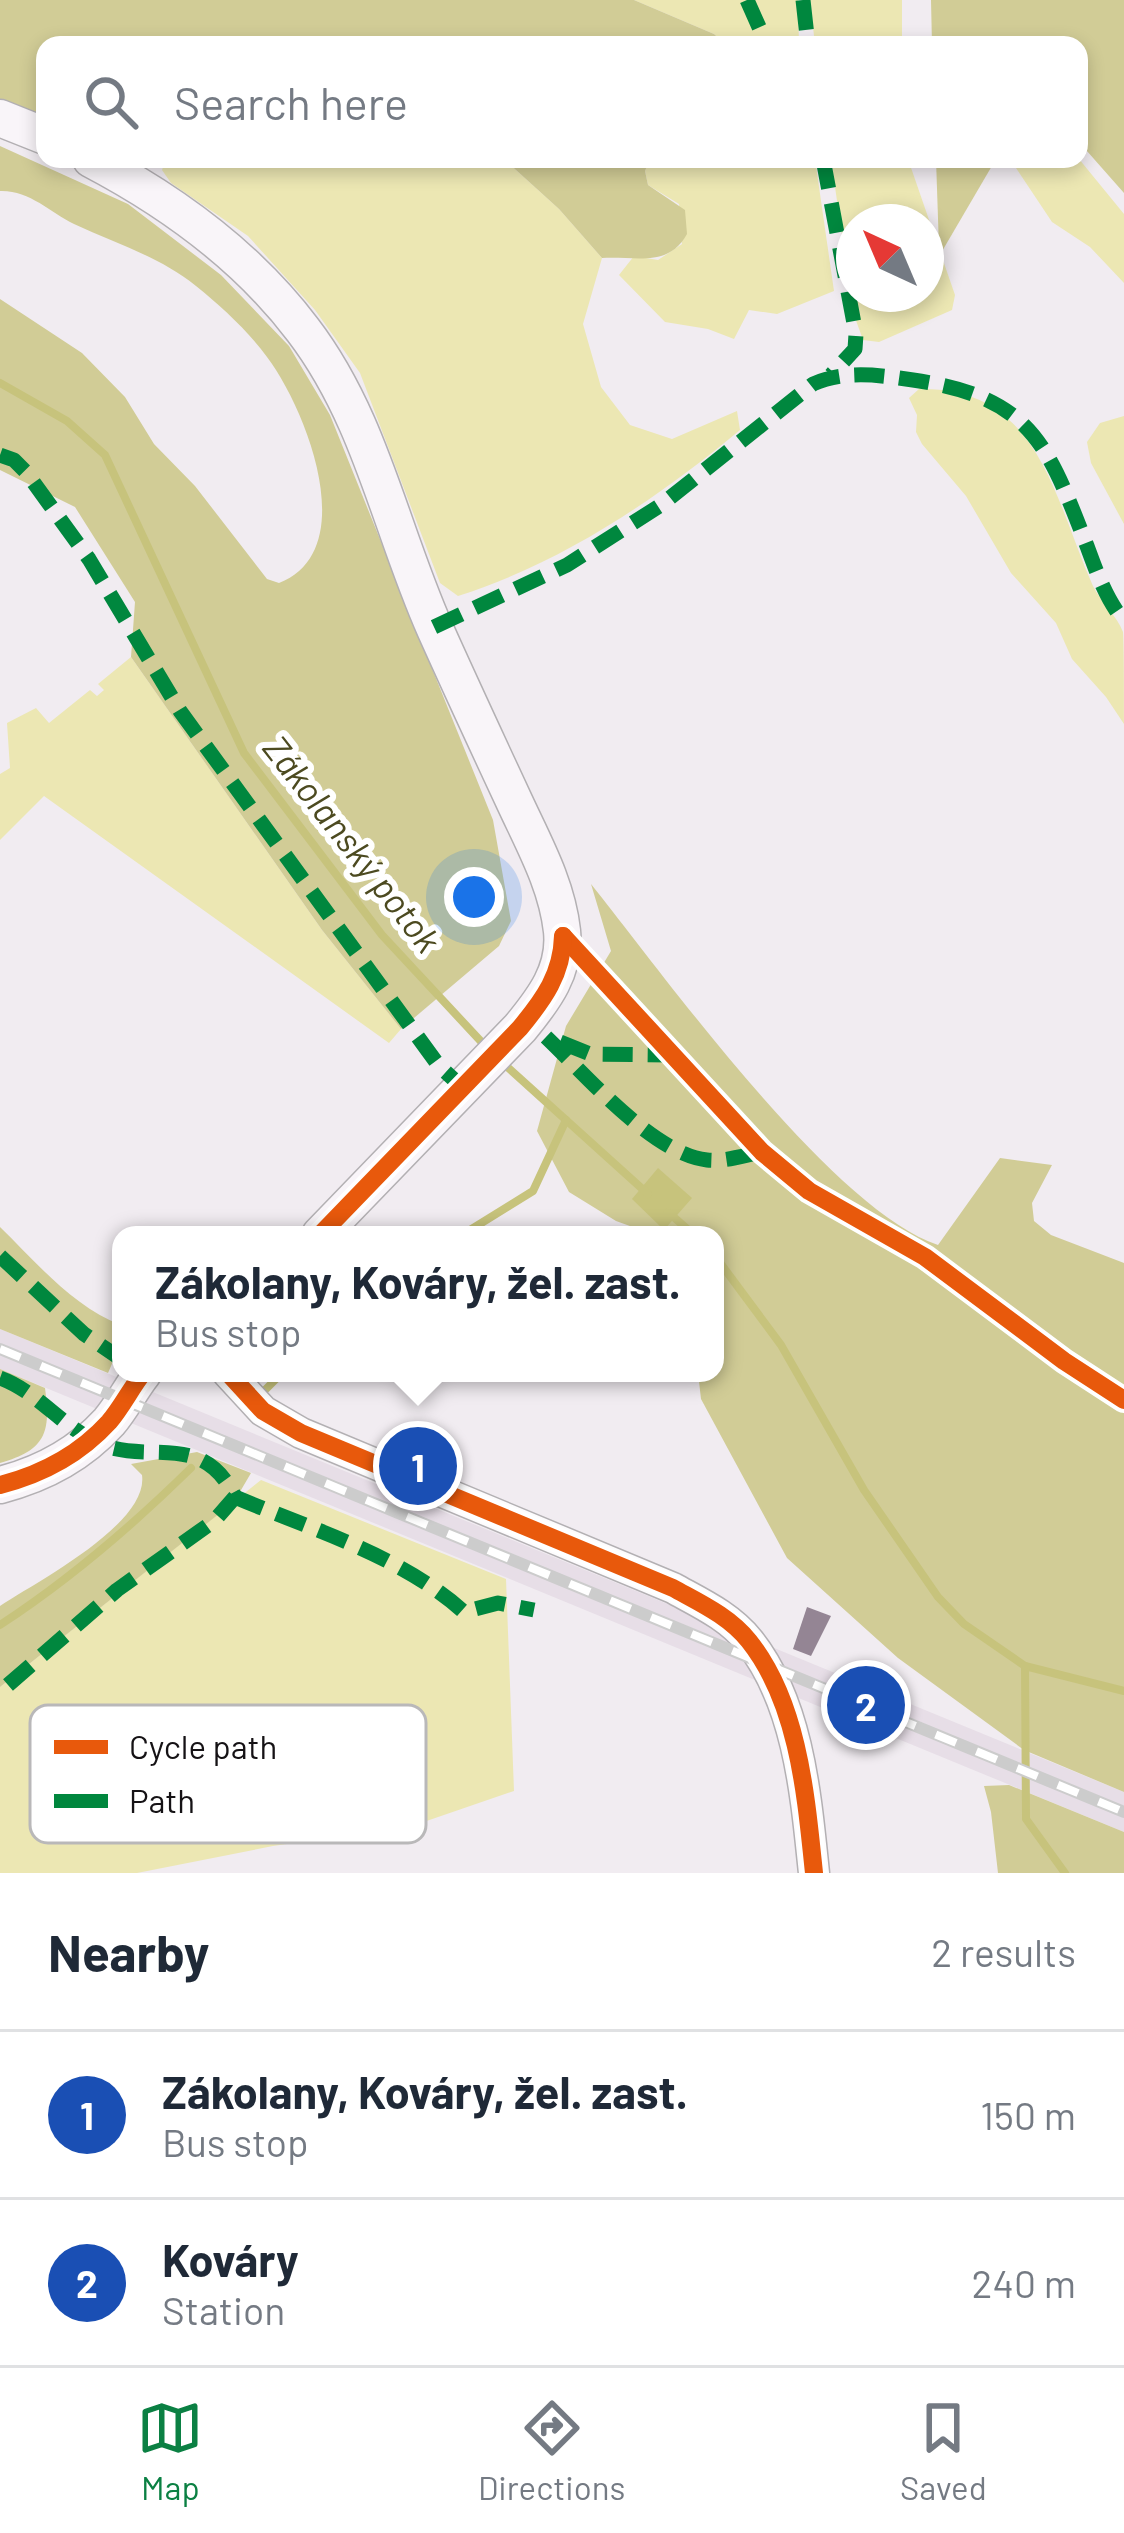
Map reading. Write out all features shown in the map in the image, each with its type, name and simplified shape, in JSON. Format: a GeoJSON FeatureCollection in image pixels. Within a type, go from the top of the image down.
{"type":"FeatureCollection","features":[{"type":"Feature","properties":{"kind":"main road"},"geometry":{"type":"LineString","coordinates":[[0,118],[36,132]]}},
{"type":"Feature","properties":{"kind":"main road"},"geometry":{"type":"LineString","coordinates":[[106,168],[230,251],[300,325],[346,396],[434,628],[557,898],[562,960],[545,996],[329,1226]]}},
{"type":"Feature","properties":{"kind":"main road"},"geometry":{"type":"LineString","coordinates":[[0,1485],[70,1458],[110,1420],[136,1382]]}},
{"type":"Feature","properties":{"kind":"street"},"geometry":{"type":"LineString","coordinates":[[236,1382],[262,1411],[301,1433],[673,1588],[724,1616],[749,1641],[780,1699],[808,1811],[814,1873]]}},
{"type":"Feature","properties":{"kind":"shaded area"},"geometry":{"type":"Polygon","coordinates":[[[0,0],[634,0],[716,36],[36,36],[36,113],[0,99],[0,0]]]}},
{"type":"Feature","properties":{"kind":"shaded area"},"geometry":{"type":"Polygon","coordinates":[[[634,0],[798,0],[799,36],[714,34],[634,0]]]}},
{"type":"Feature","properties":{"kind":"shaded area"},"geometry":{"type":"Polygon","coordinates":[[[810,0],[902,0],[902,36],[814,36],[810,0]]]}},
{"type":"Feature","properties":{"kind":"shaded area"},"geometry":{"type":"Polygon","coordinates":[[[931,0],[1124,0],[1124,193],[1088,152],[1088,36],[932,36],[931,0]]]}},
{"type":"Feature","properties":{"kind":"shaded area"},"geometry":{"type":"Polygon","coordinates":[[[0,146],[36,162],[36,168],[49,168],[128,204],[221,275],[289,346],[330,415],[493,820],[511,921],[499,946],[401,1029],[322,930],[131,657],[135,602],[75,507],[0,470],[0,299],[82,353],[125,397],[154,444],[195,486],[267,579],[279,583],[304,566],[318,541],[322,510],[319,476],[297,409],[251,338],[182,276],[30,198],[0,191],[0,146]]]}},
{"type":"Feature","properties":{"kind":"shaded area"},"geometry":{"type":"Polygon","coordinates":[[[514,168],[602,258],[583,324],[601,387],[630,425],[672,439],[737,411],[740,430],[607,527],[534,566],[458,596],[440,583],[360,373],[315,310],[248,236],[171,183],[162,170],[514,168]]]}},
{"type":"Feature","properties":{"kind":"shaded area"},"geometry":{"type":"Polygon","coordinates":[[[514,168],[646,168],[648,185],[685,210],[687,234],[661,256],[602,258],[514,168]]]}},
{"type":"Feature","properties":{"kind":"shaded area"},"geometry":{"type":"Polygon","coordinates":[[[816,168],[834,291],[777,314],[749,310],[734,339],[665,322],[619,275],[634,256],[658,260],[682,244],[679,204],[648,185],[645,171],[816,168]]]}},
{"type":"Feature","properties":{"kind":"shaded area"},"geometry":{"type":"Polygon","coordinates":[[[832,168],[911,168],[924,204],[837,204],[832,168]]]}},
{"type":"Feature","properties":{"kind":"shaded area"},"geometry":{"type":"Polygon","coordinates":[[[936,168],[991,168],[944,248],[944,204],[938,204],[936,168]]]}},
{"type":"Feature","properties":{"kind":"shaded area"},"geometry":{"type":"Polygon","coordinates":[[[1016,168],[1086,168],[1124,214],[1124,283],[1090,247],[1052,222],[1016,168]]]}},
{"type":"Feature","properties":{"kind":"shaded area"},"geometry":{"type":"Polygon","coordinates":[[[944,263],[955,295],[952,310],[879,342],[863,340],[853,312],[944,312],[944,263]]]}},
{"type":"Feature","properties":{"kind":"shaded area"},"geometry":{"type":"Polygon","coordinates":[[[919,389],[959,393],[991,406],[1017,427],[1036,454],[1093,586],[1123,632],[1124,724],[1072,659],[1056,623],[1011,573],[966,496],[922,444],[909,398],[919,389]]]}},
{"type":"Feature","properties":{"kind":"shaded area"},"geometry":{"type":"Polygon","coordinates":[[[1124,416],[1124,524],[1091,463],[1087,442],[1100,423],[1124,416]]]}},
{"type":"Feature","properties":{"kind":"shaded area"},"geometry":{"type":"Polygon","coordinates":[[[131,657],[322,930],[401,1029],[389,1043],[44,796],[0,840],[0,774],[10,768],[7,723],[36,708],[49,723],[90,690],[97,696],[104,690],[98,684],[131,657]]]}},
{"type":"Feature","properties":{"kind":"shaded area"},"geometry":{"type":"Polygon","coordinates":[[[591,884],[752,1086],[849,1187],[896,1223],[938,1245],[1000,1158],[1052,1165],[1032,1203],[1034,1221],[1051,1235],[1124,1263],[1124,1792],[1024,1750],[898,1658],[787,1558],[701,1399],[699,1382],[724,1382],[724,1226],[630,1226],[616,1221],[569,1192],[537,1131],[566,1026],[611,951],[591,884]]]}},
{"type":"Feature","properties":{"kind":"shaded area"},"geometry":{"type":"Polygon","coordinates":[[[658,1168],[692,1198],[668,1226],[660,1226],[632,1199],[658,1168]]]}},
{"type":"Feature","properties":{"kind":"shaded area"},"geometry":{"type":"Polygon","coordinates":[[[0,1227],[71,1295],[112,1321],[112,1364],[108,1373],[0,1329],[0,1227]]]}},
{"type":"Feature","properties":{"kind":"shaded area"},"geometry":{"type":"Polygon","coordinates":[[[0,1329],[112,1375],[112,1382],[129,1382],[1124,1792],[1124,1832],[0,1369],[0,1329]]]}},
{"type":"Feature","properties":{"kind":"shaded area"},"geometry":{"type":"Polygon","coordinates":[[[0,1369],[45,1388],[47,1416],[36,1445],[0,1463],[0,1369]]]}},
{"type":"Feature","properties":{"kind":"shaded area"},"geometry":{"type":"Polygon","coordinates":[[[197,1452],[251,1473],[234,1502],[0,1687],[0,1606],[87,1550],[128,1513],[139,1494],[142,1475],[131,1464],[197,1452]]]}},
{"type":"Feature","properties":{"kind":"shaded area"},"geometry":{"type":"Polygon","coordinates":[[[261,1480],[506,1579],[514,1791],[426,1821],[426,1705],[30,1705],[30,1843],[294,1843],[137,1873],[0,1873],[0,1687],[261,1480]]]}},
{"type":"Feature","properties":{"kind":"shaded area"},"geometry":{"type":"Polygon","coordinates":[[[1009,1785],[1124,1832],[1124,1873],[998,1873],[984,1786],[1009,1785]]]}},
{"type":"Feature","properties":{"kind":"building"},"geometry":{"type":"Polygon","coordinates":[[[807,1607],[831,1616],[811,1656],[793,1649],[807,1607]]]}},
{"type":"Feature","properties":{"kind":"waterway","name":"Zákolanský potok"},"geometry":{"type":"LineString","coordinates":[[0,383],[67,421],[105,455],[244,753],[382,935],[488,1049]]}},
{"type":"Feature","properties":{"kind":"waterway","name":"Zákolanský potok"},"geometry":{"type":"LineString","coordinates":[[503,1063],[648,1194]]}},
{"type":"Feature","properties":{"kind":"waterway"},"geometry":{"type":"LineString","coordinates":[[477,1226],[533,1191],[566,1120]]}},
{"type":"Feature","properties":{"kind":"waterway","name":"Zákolanský potok"},"geometry":{"type":"LineString","coordinates":[[668,1212],[684,1226]]}},
{"type":"Feature","properties":{"kind":"waterway","name":"Zákolanský potok"},"geometry":{"type":"LineString","coordinates":[[724,1268],[781,1345],[864,1490],[938,1597],[964,1624],[1025,1666],[1124,1691]]}},
{"type":"Feature","properties":{"kind":"waterway"},"geometry":{"type":"LineString","coordinates":[[266,1389],[273,1382]]}},
{"type":"Feature","properties":{"kind":"waterway"},"geometry":{"type":"LineString","coordinates":[[0,1625],[99,1551],[191,1468]]}},
{"type":"Feature","properties":{"kind":"waterway"},"geometry":{"type":"LineString","coordinates":[[1025,1666],[1026,1819],[1065,1873]]}},
{"type":"Feature","properties":{"kind":"railway"},"geometry":{"type":"LineString","coordinates":[[0,1349],[1124,1812]]}},
{"type":"Feature","properties":{"kind":"marked path"},"geometry":{"type":"LineString","coordinates":[[747,0],[763,36]]}},
{"type":"Feature","properties":{"kind":"marked path"},"geometry":{"type":"LineString","coordinates":[[803,0],[807,36]]}},
{"type":"Feature","properties":{"kind":"marked path"},"geometry":{"type":"LineString","coordinates":[[825,168],[856,334],[855,349],[831,375]]}},
{"type":"Feature","properties":{"kind":"marked path"},"geometry":{"type":"LineString","coordinates":[[434,627],[567,565],[661,505],[813,384],[862,375],[953,388],[1009,413],[1029,431],[1060,479],[1102,585],[1124,621]]}},
{"type":"Feature","properties":{"kind":"marked path"},"geometry":{"type":"LineString","coordinates":[[0,455],[26,472],[89,559],[180,711],[439,1066],[461,1086]]}},
{"type":"Feature","properties":{"kind":"marked path"},"geometry":{"type":"LineString","coordinates":[[546,1037],[621,1110],[686,1155],[707,1160],[762,1152]]}},
{"type":"Feature","properties":{"kind":"marked path"},"geometry":{"type":"LineString","coordinates":[[560,1042],[590,1054],[671,1055]]}},
{"type":"Feature","properties":{"kind":"marked path"},"geometry":{"type":"LineString","coordinates":[[0,1256],[84,1334],[112,1353]]}},
{"type":"Feature","properties":{"kind":"marked path"},"geometry":{"type":"LineString","coordinates":[[0,1378],[94,1441],[206,1463],[235,1497],[214,1521],[117,1590],[0,1692]]}},
{"type":"Feature","properties":{"kind":"marked path"},"geometry":{"type":"LineString","coordinates":[[235,1497],[384,1559],[464,1612],[498,1603],[534,1610]]}},
{"type":"Feature","properties":{"kind":"cycle path"},"geometry":{"type":"LineString","coordinates":[[563,936],[762,1152],[809,1191],[925,1257],[1124,1400]]}},
{"type":"Feature","properties":{"kind":"cycle path"},"geometry":{"type":"LineString","coordinates":[[329,1226],[537,1007],[559,962],[563,936]]}},
{"type":"Feature","properties":{"kind":"cycle path"},"geometry":{"type":"LineString","coordinates":[[0,1485],[73,1454],[114,1416],[137,1382]]}},
{"type":"Feature","properties":{"kind":"cycle path"},"geometry":{"type":"LineString","coordinates":[[236,1382],[263,1411],[301,1433],[673,1588],[732,1624],[766,1666],[789,1722],[803,1783],[814,1873]]}},
{"type":"Feature","properties":{"kind":"place","name":"Zákolany, Kováry, žel. zast."},"geometry":{"type":"Point","coordinates":[418,1466]}},
{"type":"Feature","properties":{"kind":"place","name":"Kováry"},"geometry":{"type":"Point","coordinates":[866,1705]}}]}
